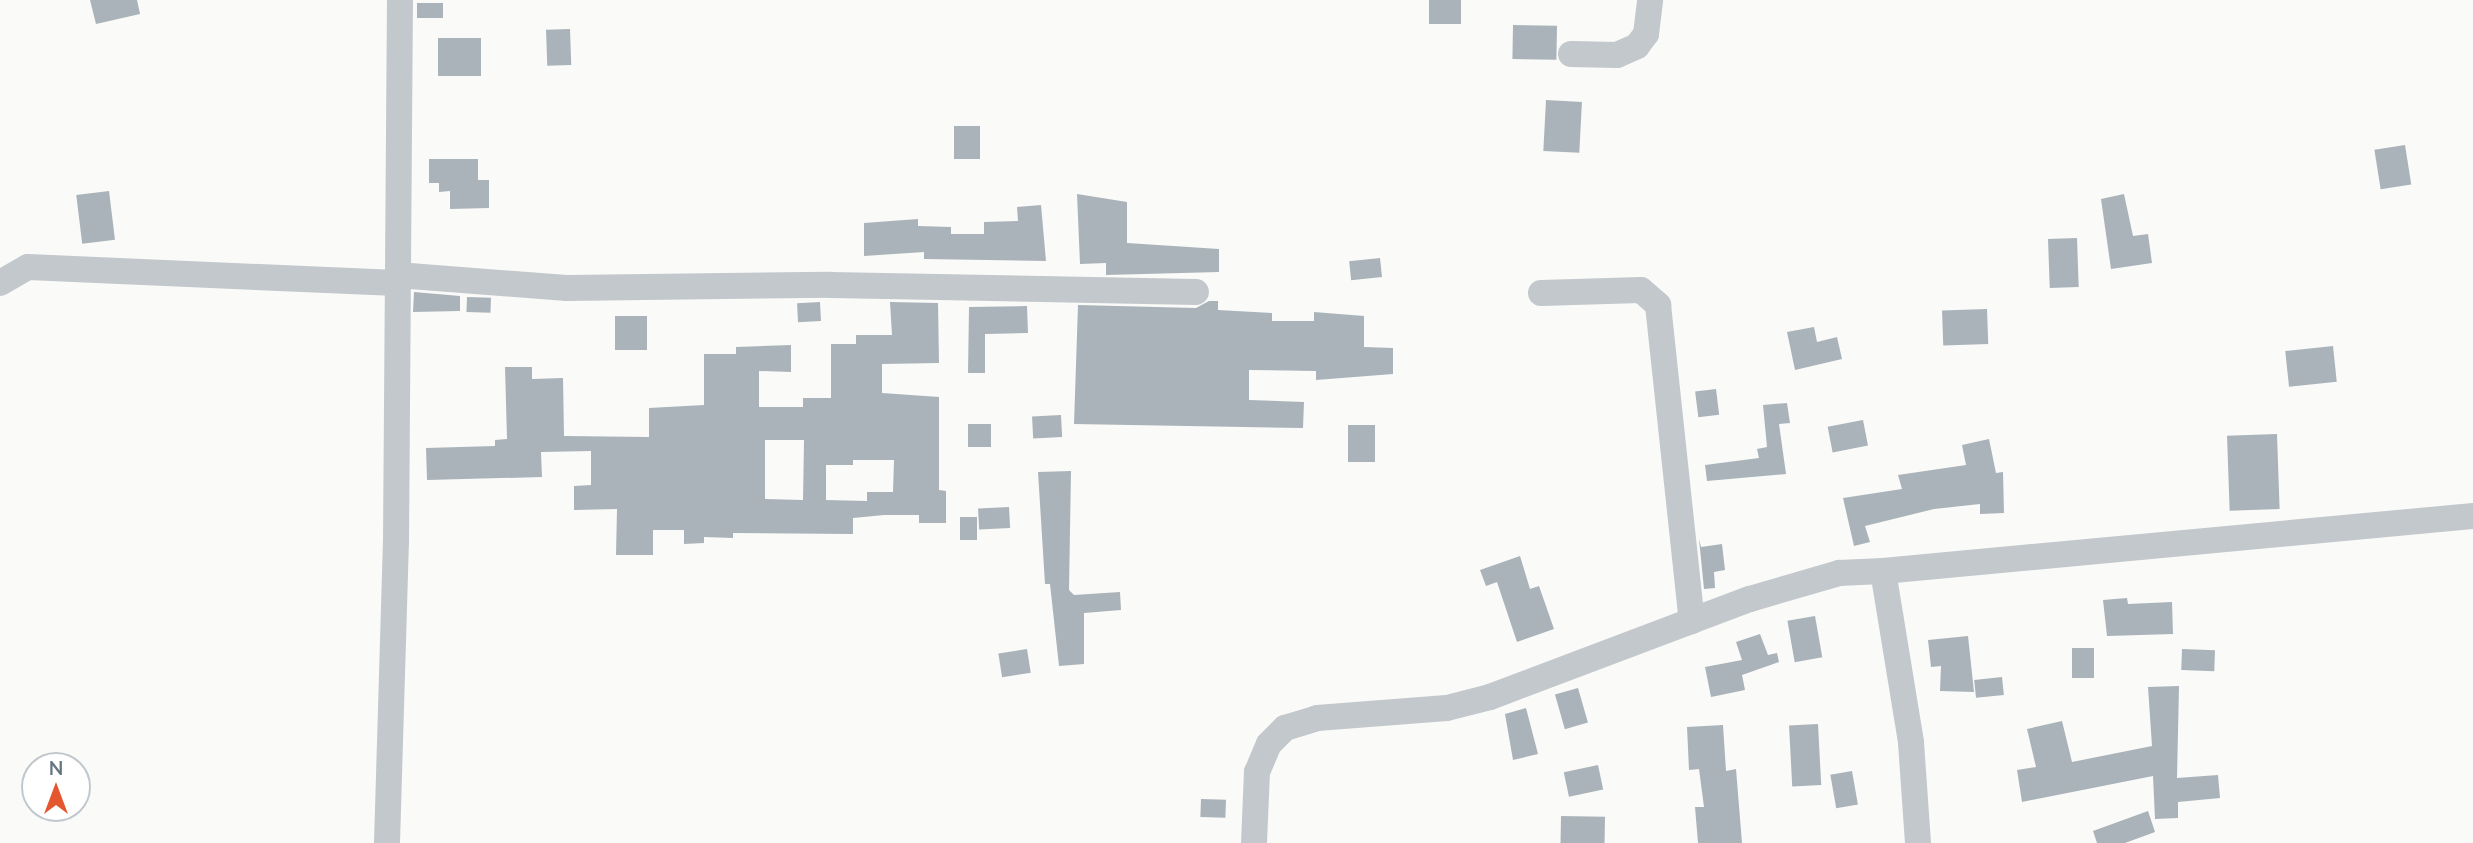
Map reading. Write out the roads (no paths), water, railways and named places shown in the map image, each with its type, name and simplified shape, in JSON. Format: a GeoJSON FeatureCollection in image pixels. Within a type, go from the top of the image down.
{"type":"FeatureCollection","features":[{"type":"Feature","properties":{"kind":"street"},"geometry":{"type":"LineString","coordinates":[[387,843],[400,0]]}},
{"type":"Feature","properties":{"kind":"street"},"geometry":{"type":"LineString","coordinates":[[1571,54],[1617,55],[1637,46],[1646,34],[1650,0]]}},
{"type":"Feature","properties":{"kind":"street"},"geometry":{"type":"LineString","coordinates":[[0,283],[28,267],[397,279],[567,288],[844,285],[1196,292]]}},
{"type":"Feature","properties":{"kind":"street"},"geometry":{"type":"LineString","coordinates":[[1541,293],[1641,290],[1658,305],[1692,621]]}},
{"type":"Feature","properties":{"kind":"street"},"geometry":{"type":"LineString","coordinates":[[1254,843],[1257,772],[1269,744],[1285,728],[1317,718],[1447,708],[1490,697],[1793,585],[1839,573],[2473,516]]}},
{"type":"Feature","properties":{"kind":"street"},"geometry":{"type":"LineString","coordinates":[[1883,571],[1911,742],[1918,843]]}}]}
